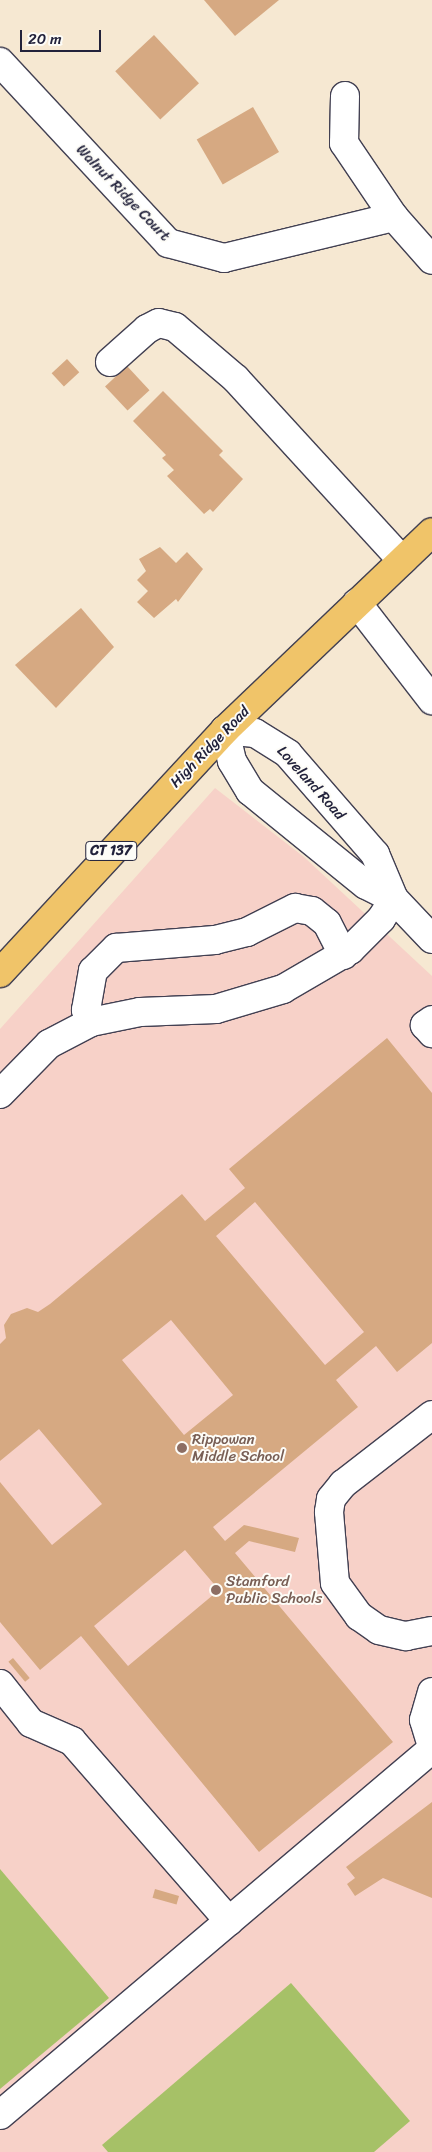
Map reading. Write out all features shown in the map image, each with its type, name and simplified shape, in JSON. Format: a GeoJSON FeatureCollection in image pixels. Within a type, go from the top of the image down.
{"type":"FeatureCollection","features":[{"type":"Feature","properties":{"kind":"main road","name":"High Ridge Road"},"geometry":{"type":"LineString","coordinates":[[0,973],[225,730],[357,603],[422,548]]}},
{"type":"Feature","properties":{"kind":"street","name":"Walnut Ridge Court"},"geometry":{"type":"LineString","coordinates":[[0,62],[168,242],[224,258],[394,217]]}},
{"type":"Feature","properties":{"kind":"street"},"geometry":{"type":"LineString","coordinates":[[344,96],[344,143],[394,217],[432,260]]}},
{"type":"Feature","properties":{"kind":"street"},"geometry":{"type":"LineString","coordinates":[[110,362],[147,329],[158,323],[175,327],[236,379],[422,548]]}},
{"type":"Feature","properties":{"kind":"street"},"geometry":{"type":"LineString","coordinates":[[357,603],[432,700]]}},
{"type":"Feature","properties":{"kind":"street","name":"Loveland Road"},"geometry":{"type":"LineString","coordinates":[[394,899],[375,854],[288,754],[255,733],[225,730],[239,776],[250,791],[366,885],[394,899],[432,939]]}},
{"type":"Feature","properties":{"kind":"street"},"geometry":{"type":"LineString","coordinates":[[0,1094],[48,1044],[91,1022],[140,1012],[216,1009],[283,989],[343,955],[381,919],[394,899]]}},
{"type":"Feature","properties":{"kind":"street"},"geometry":{"type":"LineString","coordinates":[[91,1022],[86,1010],[92,971],[116,948],[215,940],[247,932],[295,908],[312,911],[327,923],[343,955]]}},
{"type":"Feature","properties":{"kind":"street"},"geometry":{"type":"LineString","coordinates":[[432,1020],[425,1025],[432,1033]]}},
{"type":"Feature","properties":{"kind":"street"},"geometry":{"type":"LineString","coordinates":[[432,1415],[343,1484],[331,1499],[329,1512],[335,1583],[348,1603],[379,1630],[406,1636],[432,1631]]}},
{"type":"Feature","properties":{"kind":"street"},"geometry":{"type":"LineString","coordinates":[[0,1684],[31,1723],[72,1741],[229,1921]]}},
{"type":"Feature","properties":{"kind":"street"},"geometry":{"type":"LineString","coordinates":[[0,2115],[432,1747],[424,1720],[432,1692]]}},
{"type":"Feature","properties":{"kind":"shaded area","name":"Stamford Public Schools"},"geometry":{"type":"Polygon","coordinates":[[[215,788],[304,857],[432,976],[432,2152],[0,2152],[0,1029],[215,788]]]}},
{"type":"Feature","properties":{"kind":"green space"},"geometry":{"type":"Polygon","coordinates":[[[0,1869],[109,1998],[0,2089],[0,1869]]]}},
{"type":"Feature","properties":{"kind":"green space"},"geometry":{"type":"Polygon","coordinates":[[[291,1983],[410,2121],[374,2152],[108,2152],[102,2145],[291,1983]]]}},
{"type":"Feature","properties":{"kind":"building"},"geometry":{"type":"Polygon","coordinates":[[[204,0],[279,0],[235,36],[204,0]]]}},
{"type":"Feature","properties":{"kind":"building"},"geometry":{"type":"Polygon","coordinates":[[[154,35],[199,83],[160,119],[115,71],[154,35]]]}},
{"type":"Feature","properties":{"kind":"building"},"geometry":{"type":"Polygon","coordinates":[[[253,107],[279,152],[223,185],[197,140],[253,107]]]}},
{"type":"Feature","properties":{"kind":"building"},"geometry":{"type":"Polygon","coordinates":[[[67,359],[79,372],[64,386],[52,373],[67,359]]]}},
{"type":"Feature","properties":{"kind":"building"},"geometry":{"type":"Polygon","coordinates":[[[127,366],[150,390],[128,411],[105,386],[127,366]]]}},
{"type":"Feature","properties":{"kind":"building"},"geometry":{"type":"Polygon","coordinates":[[[163,391],[223,451],[219,455],[243,479],[213,512],[210,509],[204,514],[167,476],[174,470],[162,458],[166,455],[133,421],[163,391]]]}},
{"type":"Feature","properties":{"kind":"building"},"geometry":{"type":"Polygon","coordinates":[[[160,547],[176,563],[187,552],[203,569],[178,602],[176,599],[154,618],[137,602],[148,591],[137,580],[146,571],[139,559],[160,547]]]}},
{"type":"Feature","properties":{"kind":"building"},"geometry":{"type":"Polygon","coordinates":[[[81,608],[114,647],[56,708],[15,665],[81,608]]]}},
{"type":"Feature","properties":{"kind":"building","name":"Rippowan Middle School"},"geometry":{"type":"Polygon","coordinates":[[[387,1038],[432,1093],[432,1343],[397,1372],[376,1346],[336,1380],[358,1407],[213,1527],[225,1541],[244,1525],[299,1538],[295,1552],[249,1541],[235,1553],[393,1742],[259,1852],[81,1636],[40,1670],[0,1622],[0,1482],[52,1545],[102,1504],[39,1429],[0,1461],[0,1344],[6,1338],[4,1325],[11,1314],[27,1308],[38,1312],[50,1304],[182,1194],[205,1221],[245,1188],[229,1169],[387,1038]],[[255,1202],[216,1236],[325,1365],[364,1332],[255,1202]],[[171,1320],[122,1360],[184,1435],[233,1395],[171,1320]],[[185,1550],[94,1626],[128,1666],[219,1590],[185,1550]]]}},
{"type":"Feature","properties":{"kind":"building"},"geometry":{"type":"Polygon","coordinates":[[[13,1658],[30,1678],[25,1682],[8,1662],[13,1658]]]}},
{"type":"Feature","properties":{"kind":"building"},"geometry":{"type":"Polygon","coordinates":[[[432,1802],[432,1898],[383,1878],[355,1896],[347,1884],[355,1878],[346,1867],[432,1802]]]}},
{"type":"Feature","properties":{"kind":"building"},"geometry":{"type":"Polygon","coordinates":[[[155,1889],[179,1896],[177,1905],[153,1898],[155,1889]]]}},
{"type":"Feature","properties":{"kind":"place","name":"Rippowan Middle School"},"geometry":{"type":"Point","coordinates":[182,1448]}},
{"type":"Feature","properties":{"kind":"place","name":"Stamford Public Schools"},"geometry":{"type":"Point","coordinates":[216,1590]}}]}
